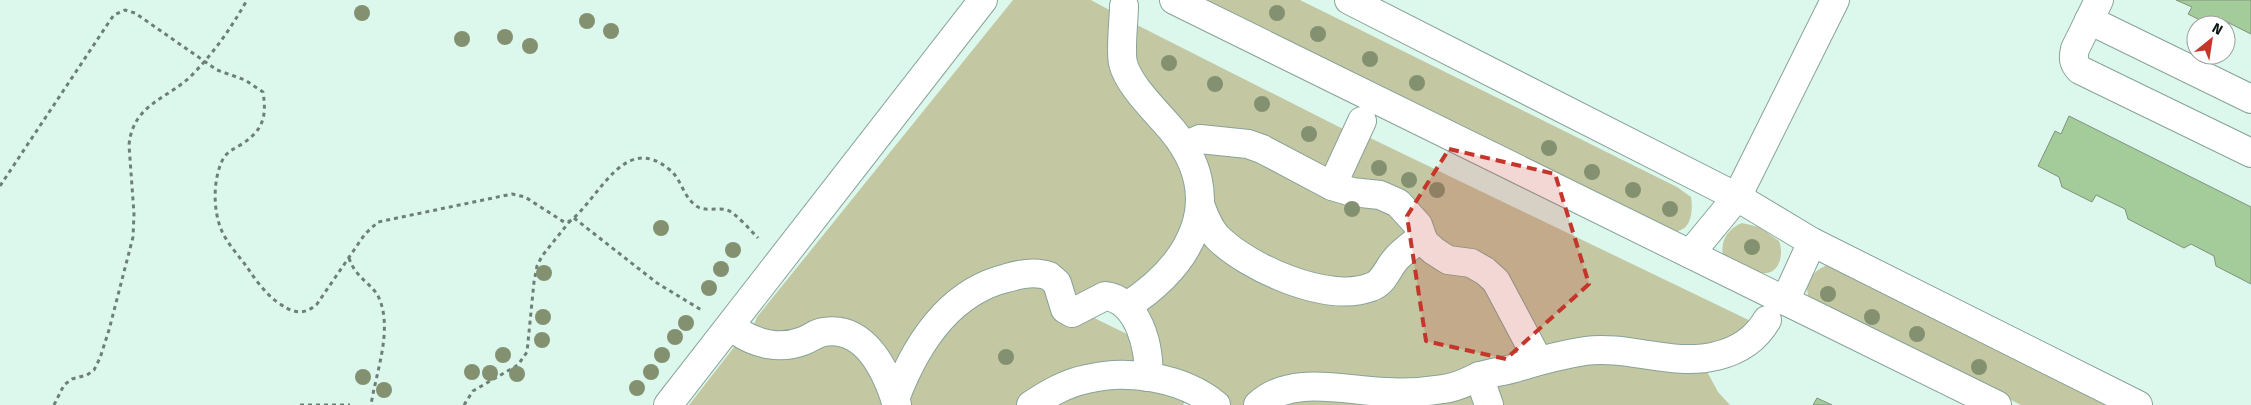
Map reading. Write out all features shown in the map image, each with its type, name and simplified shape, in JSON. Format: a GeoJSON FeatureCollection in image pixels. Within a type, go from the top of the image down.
{"type":"FeatureCollection","features":[{"type":"Feature","properties":{"kind":"street"},"geometry":{"type":"LineString","coordinates":[[668,405],[983,0]]}},
{"type":"Feature","properties":{"kind":"street"},"geometry":{"type":"LineString","coordinates":[[1174,0],[1690,254],[1776,310],[1997,405]]}},
{"type":"Feature","properties":{"kind":"street"},"geometry":{"type":"LineString","coordinates":[[1349,0],[1737,197],[1812,242],[2138,405]]}},
{"type":"Feature","properties":{"kind":"street"},"geometry":{"type":"LineString","coordinates":[[1690,254],[1737,197],[1835,0]]}},
{"type":"Feature","properties":{"kind":"street"},"geometry":{"type":"LineString","coordinates":[[1124,6],[1123,62],[1129,77],[1184,146],[1196,169],[1200,186],[1200,207],[1195,232],[1186,250],[1166,276],[1144,295],[1127,306]]}},
{"type":"Feature","properties":{"kind":"street"},"geometry":{"type":"LineString","coordinates":[[2251,99],[2094,10],[2073,57],[2075,65],[2080,70],[2251,153]]}},
{"type":"Feature","properties":{"kind":"street"},"geometry":{"type":"LineString","coordinates":[[1332,186],[1362,122]]}},
{"type":"Feature","properties":{"kind":"street"},"geometry":{"type":"LineString","coordinates":[[1184,146],[1200,139],[1248,144],[1262,149],[1332,186],[1352,192],[1380,195],[1398,203],[1418,225],[1422,237],[1434,251],[1448,260],[1471,264],[1485,271],[1496,281],[1538,360]]}},
{"type":"Feature","properties":{"kind":"street"},"geometry":{"type":"LineString","coordinates":[[1200,207],[1209,227],[1238,254],[1285,278],[1324,290],[1349,292],[1372,287],[1380,283],[1395,260],[1422,237]]}},
{"type":"Feature","properties":{"kind":"street"},"geometry":{"type":"LineString","coordinates":[[1258,405],[1263,400],[1286,389],[1309,386],[1386,392],[1444,389],[1463,384],[1479,376],[1514,369],[1538,360],[1586,351],[1680,359],[1715,356],[1740,347],[1752,339],[1776,310],[1812,242]]}},
{"type":"Feature","properties":{"kind":"street"},"geometry":{"type":"LineString","coordinates":[[896,402],[913,357],[937,321],[951,307],[986,285],[1020,275],[1044,274],[1057,283],[1062,302],[1067,311],[1072,313],[1105,296],[1116,298],[1127,306],[1133,314],[1144,344],[1148,358],[1148,377]]}},
{"type":"Feature","properties":{"kind":"street"},"geometry":{"type":"LineString","coordinates":[[737,331],[750,339],[768,345],[786,345],[827,331],[853,337],[866,344],[888,380],[896,402]]}},
{"type":"Feature","properties":{"kind":"street"},"geometry":{"type":"LineString","coordinates":[[1031,405],[1055,390],[1086,379],[1119,374],[1148,377],[1184,386],[1200,401]]}},
{"type":"Feature","properties":{"kind":"street"},"geometry":{"type":"LineString","coordinates":[[1479,376],[1489,405]]}},
{"type":"Feature","properties":{"kind":"path"},"geometry":{"type":"LineString","coordinates":[[54,405],[64,385],[72,379],[88,375],[94,370],[109,330],[132,238],[134,214],[129,159],[130,135],[136,122],[149,105],[192,76],[223,41],[247,0]]}},
{"type":"Feature","properties":{"kind":"path"},"geometry":{"type":"LineString","coordinates":[[0,186],[109,22],[120,11],[125,10],[135,13],[217,70],[245,80],[263,92],[266,112],[262,124],[253,135],[226,155],[222,162],[215,184],[217,213],[221,230],[252,274],[277,302],[294,312],[304,313],[317,304],[364,234],[378,222],[512,194],[525,197],[564,222],[570,221]]}},
{"type":"Feature","properties":{"kind":"path"},"geometry":{"type":"LineString","coordinates":[[464,405],[473,391],[503,374],[522,360],[527,352],[534,282],[537,266],[542,256],[615,170],[629,160],[638,158],[661,164],[668,168],[675,174],[694,205],[702,209],[727,210],[761,240]]}},
{"type":"Feature","properties":{"kind":"path"},"geometry":{"type":"LineString","coordinates":[[574,218],[657,283],[704,312]]}},
{"type":"Feature","properties":{"kind":"path"},"geometry":{"type":"LineString","coordinates":[[349,257],[356,274],[378,296],[384,321],[371,405]]}},
{"type":"Feature","properties":{"kind":"path"},"geometry":{"type":"LineString","coordinates":[[300,405],[350,405]]}},
{"type":"Feature","properties":{"kind":"highlighted area"},"geometry":{"type":"Polygon","coordinates":[[[1449,149],[1555,174],[1589,284],[1506,359],[1426,341],[1407,216],[1449,149]]]}},
{"type":"Feature","properties":{"kind":"green space"},"geometry":{"type":"Polygon","coordinates":[[[1013,0],[1091,0],[1113,12],[1113,30],[1185,159],[1192,225],[1131,295],[1081,300],[1072,288],[1003,273],[901,372],[878,348],[793,337],[753,327],[757,317],[1013,0]]]}},
{"type":"Feature","properties":{"kind":"green space"},"geometry":{"type":"Polygon","coordinates":[[[1207,0],[1300,0],[1677,187],[1691,197],[1692,208],[1688,224],[1685,228],[1674,231],[1655,226],[1207,0]]]}},
{"type":"Feature","properties":{"kind":"green space"},"geometry":{"type":"Polygon","coordinates":[[[1133,23],[1353,134],[1328,173],[1191,135],[1137,75],[1133,23]]]}},
{"type":"Feature","properties":{"kind":"green space"},"geometry":{"type":"Polygon","coordinates":[[[1364,135],[1759,325],[1735,344],[1550,353],[1465,255],[1349,182],[1364,135]]]}},
{"type":"Feature","properties":{"kind":"green space"},"geometry":{"type":"Polygon","coordinates":[[[1201,143],[1382,201],[1415,231],[1367,282],[1303,275],[1216,230],[1201,143]]]}},
{"type":"Feature","properties":{"kind":"green space"},"geometry":{"type":"Polygon","coordinates":[[[1742,223],[1759,227],[1779,241],[1781,257],[1773,271],[1763,273],[1753,271],[1736,264],[1723,255],[1722,250],[1726,235],[1742,223]]]}},
{"type":"Feature","properties":{"kind":"green space"},"geometry":{"type":"Polygon","coordinates":[[[1200,238],[1356,297],[1411,251],[1475,270],[1526,354],[1466,375],[1364,382],[1309,373],[1293,377],[1249,405],[1226,405],[1158,372],[1143,303],[1200,238]]]}},
{"type":"Feature","properties":{"kind":"green space"},"geometry":{"type":"Polygon","coordinates":[[[1829,264],[2123,405],[2021,405],[1811,301],[1807,289],[1810,278],[1818,270],[1829,264]]]}},
{"type":"Feature","properties":{"kind":"green space"},"geometry":{"type":"Polygon","coordinates":[[[1029,277],[1086,314],[1129,335],[1143,359],[1023,405],[906,405],[944,320],[1029,277]]]}},
{"type":"Feature","properties":{"kind":"green space"},"geometry":{"type":"Polygon","coordinates":[[[738,342],[851,343],[888,405],[689,405],[738,342]]]}},
{"type":"Feature","properties":{"kind":"green space"},"geometry":{"type":"Polygon","coordinates":[[[1553,363],[1703,364],[1718,392],[1730,405],[1495,405],[1495,386],[1553,363]]]}},
{"type":"Feature","properties":{"kind":"green space"},"geometry":{"type":"Polygon","coordinates":[[[1101,383],[1189,394],[1183,405],[1043,405],[1101,383]]]}},
{"type":"Feature","properties":{"kind":"green space"},"geometry":{"type":"Polygon","coordinates":[[[1474,385],[1484,405],[1266,405],[1270,402],[1474,385]]]}},
{"type":"Feature","properties":{"kind":"building"},"geometry":{"type":"Polygon","coordinates":[[[2176,0],[2251,0],[2251,34],[2236,26],[2236,15],[2190,15],[2188,14],[2192,7],[2176,0]]]}},
{"type":"Feature","properties":{"kind":"building"},"geometry":{"type":"Polygon","coordinates":[[[2069,116],[2251,207],[2251,284],[2216,266],[2214,256],[2191,244],[2184,248],[2128,219],[2125,209],[2096,195],[2092,202],[2062,187],[2059,177],[2038,166],[2055,131],[2061,134],[2069,116]]]}},
{"type":"Feature","properties":{"kind":"building"},"geometry":{"type":"Polygon","coordinates":[[[1817,398],[1832,405],[1813,405],[1817,398]]]}}]}
